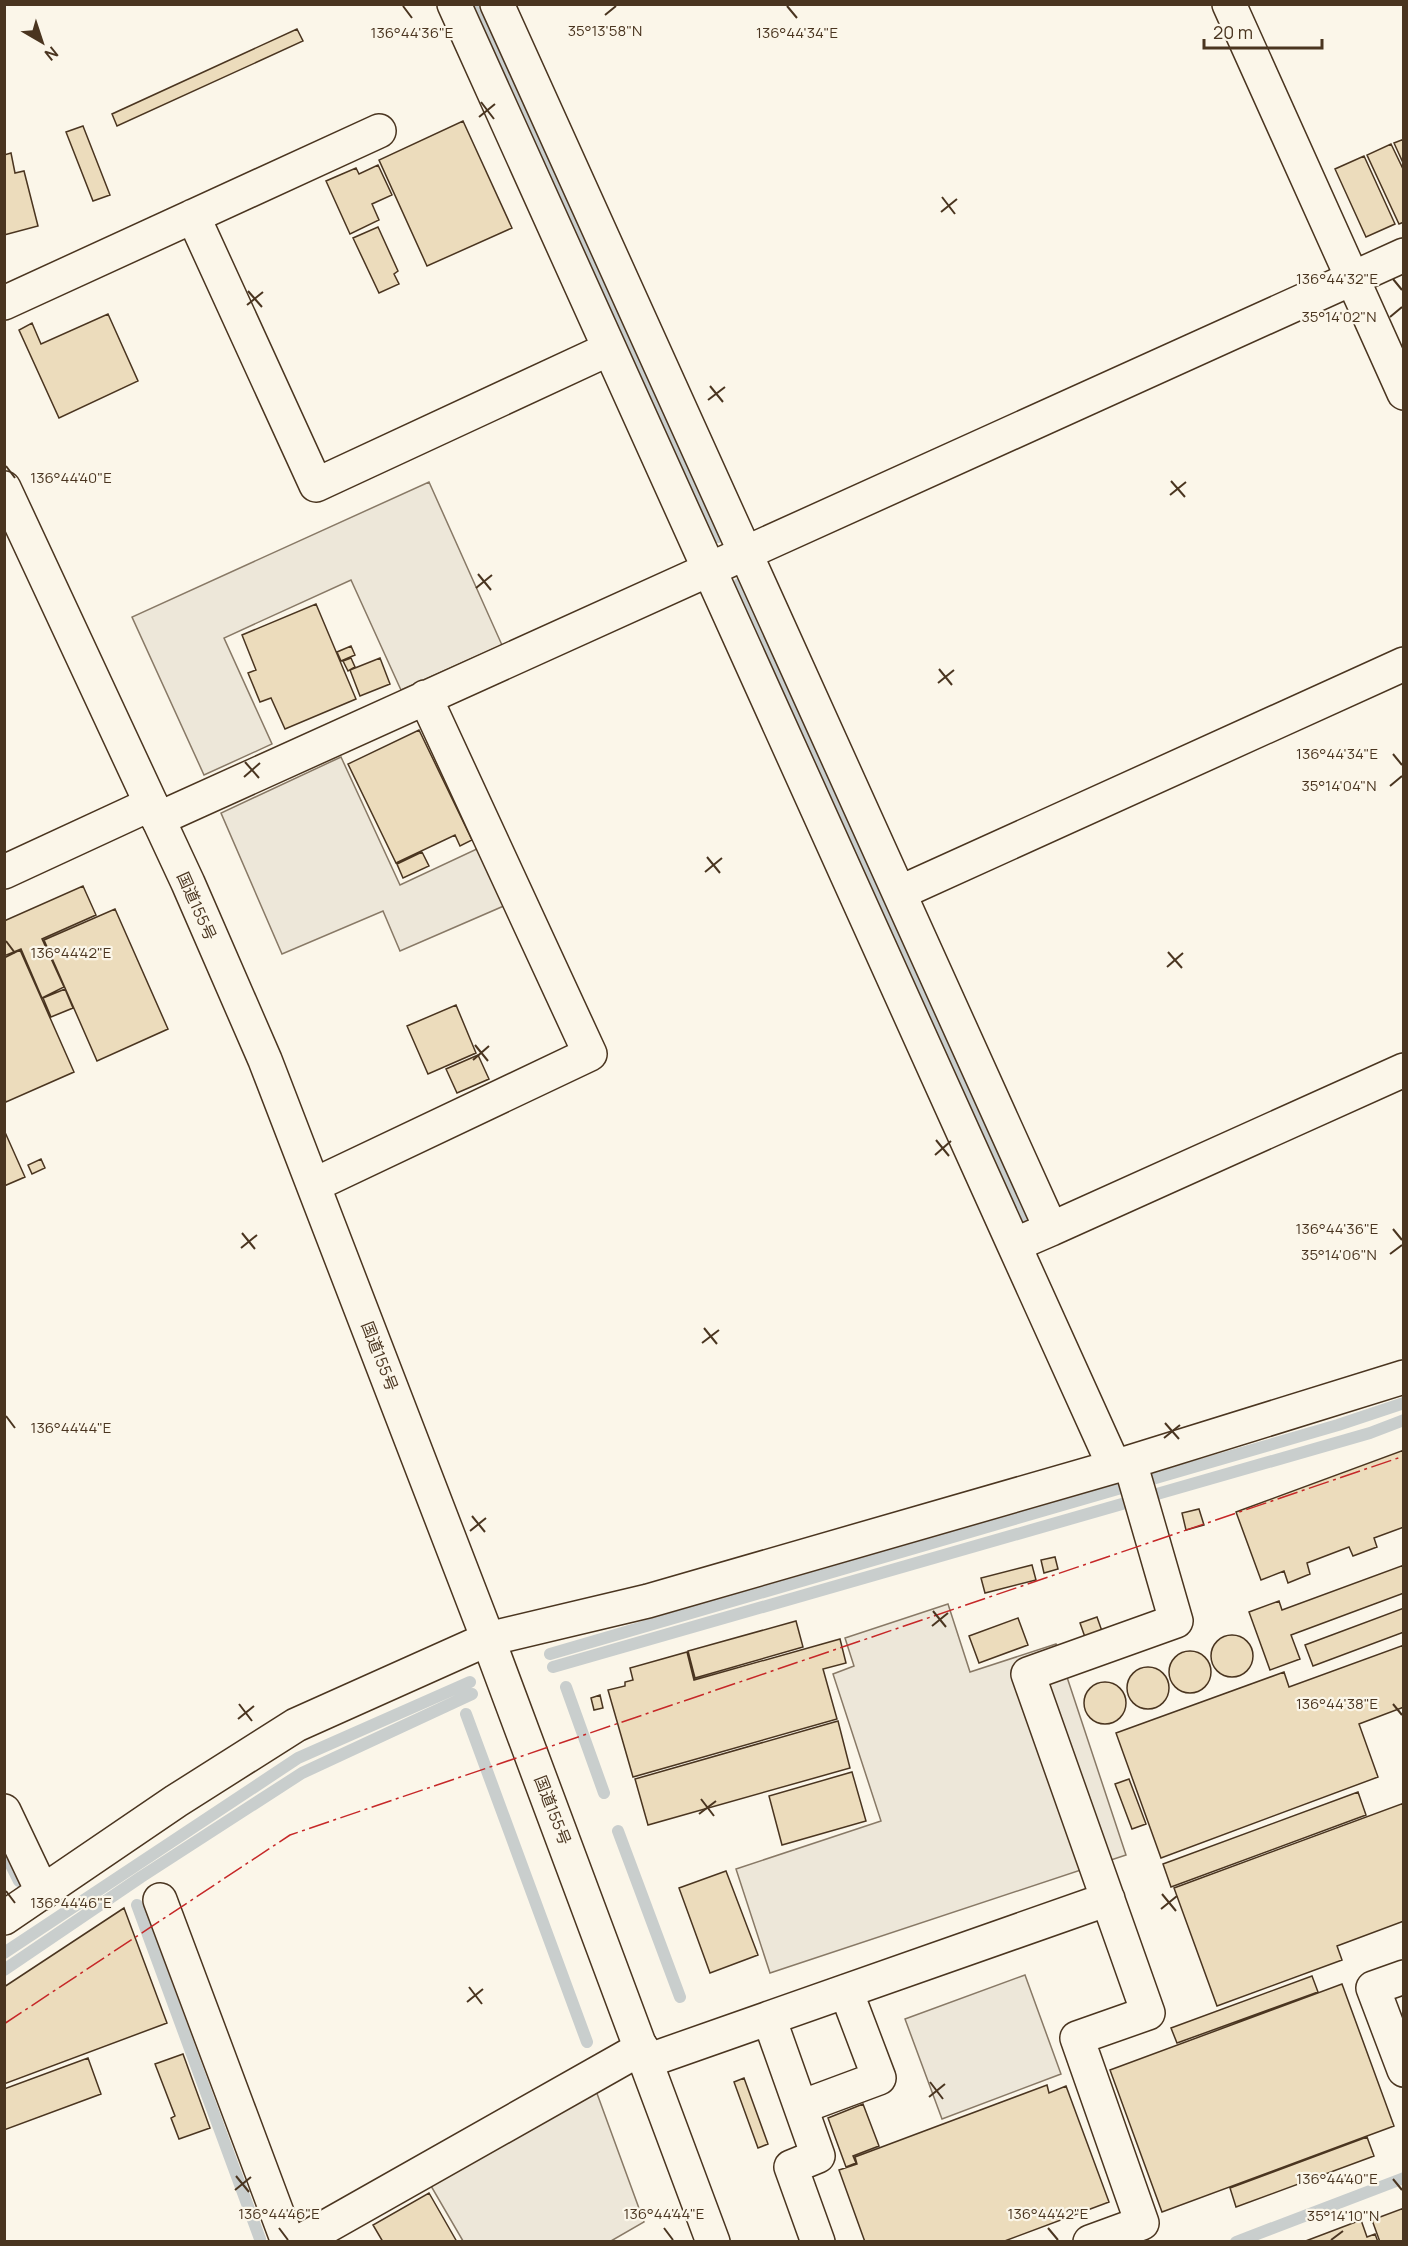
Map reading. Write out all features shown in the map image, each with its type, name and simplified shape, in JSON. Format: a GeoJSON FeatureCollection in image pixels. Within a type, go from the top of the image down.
{"type":"FeatureCollection","features":[{"type":"Feature","properties":{"kind":"main road"},"geometry":{"type":"LineString","coordinates":[[454,4],[1014,1245],[1126,1466],[1146,1520],[1176,1622],[1028,1674],[1148,2013],[1077,2038],[1142,2223],[1090,2241]]}},
{"type":"Feature","properties":{"kind":"main road"},"geometry":{"type":"LineString","coordinates":[[497,4],[1051,1229]]}},
{"type":"Feature","properties":{"kind":"main road"},"geometry":{"type":"LineString","coordinates":[[1229,4],[1404,393]]}},
{"type":"Feature","properties":{"kind":"main road"},"geometry":{"type":"LineString","coordinates":[[4,303],[379,131]]}},
{"type":"Feature","properties":{"kind":"main road"},"geometry":{"type":"LineString","coordinates":[[193,216],[316,485],[609,349]]}},
{"type":"Feature","properties":{"kind":"main road"},"geometry":{"type":"LineString","coordinates":[[4,872],[425,698],[1404,255]]}},
{"type":"Feature","properties":{"kind":"main road","name":"国道155号"},"geometry":{"type":"LineString","coordinates":[[4,488],[155,811],[266,1060],[488,1639],[713,2241]]}},
{"type":"Feature","properties":{"kind":"main road"},"geometry":{"type":"LineString","coordinates":[[899,893],[1404,664]]}},
{"type":"Feature","properties":{"kind":"main road"},"geometry":{"type":"LineString","coordinates":[[314,1185],[590,1054],[425,698]]}},
{"type":"Feature","properties":{"kind":"main road"},"geometry":{"type":"LineString","coordinates":[[1014,1245],[1404,1070]]}},
{"type":"Feature","properties":{"kind":"main road"},"geometry":{"type":"LineString","coordinates":[[4,1918],[176,1801],[296,1725],[488,1639],[648,1601],[1126,1466],[1404,1377]]}},
{"type":"Feature","properties":{"kind":"main road"},"geometry":{"type":"LineString","coordinates":[[4,1811],[43,1893]]}},
{"type":"Feature","properties":{"kind":"main road"},"geometry":{"type":"LineString","coordinates":[[299,2241],[645,2054],[769,2018],[1108,1899]]}},
{"type":"Feature","properties":{"kind":"main road"},"geometry":{"type":"LineString","coordinates":[[160,1900],[288,2241]]}},
{"type":"Feature","properties":{"kind":"main road"},"geometry":{"type":"LineString","coordinates":[[1404,1977],[1373,1988],[1404,2070]]}},
{"type":"Feature","properties":{"kind":"main road"},"geometry":{"type":"LineString","coordinates":[[801,2107],[879,2078],[846,1991]]}},
{"type":"Feature","properties":{"kind":"main road"},"geometry":{"type":"LineString","coordinates":[[769,2018],[818,2156],[791,2167],[818,2241]]}},
{"type":"Feature","properties":{"kind":"shaded area"},"geometry":{"type":"Polygon","coordinates":[[[429,482],[502,645],[401,690],[351,580],[224,638],[272,744],[204,775],[132,617],[429,482]]]}},
{"type":"Feature","properties":{"kind":"shaded area"},"geometry":{"type":"Polygon","coordinates":[[[341,757],[400,885],[481,847],[506,905],[400,951],[383,911],[282,954],[221,813],[341,757]]]}},
{"type":"Feature","properties":{"kind":"shaded area"},"geometry":{"type":"Polygon","coordinates":[[[948,1604],[970,1672],[1056,1644],[1126,1855],[770,1973],[736,1869],[881,1821],[833,1674],[854,1666],[845,1638],[948,1604]]]}},
{"type":"Feature","properties":{"kind":"shaded area"},"geometry":{"type":"Polygon","coordinates":[[[1025,1975],[1061,2074],[942,2119],[905,2019],[1025,1975]]]}},
{"type":"Feature","properties":{"kind":"shaded area"},"geometry":{"type":"Polygon","coordinates":[[[595,2088],[644,2222],[611,2241],[463,2241],[431,2186],[595,2088]]]}},
{"type":"Feature","properties":{"kind":"building"},"geometry":{"type":"Polygon","coordinates":[[[297,29],[303,41],[117,126],[112,114],[297,29]]]}},
{"type":"Feature","properties":{"kind":"building"},"geometry":{"type":"Polygon","coordinates":[[[463,121],[512,228],[427,266],[379,160],[463,121]]]}},
{"type":"Feature","properties":{"kind":"building"},"geometry":{"type":"Polygon","coordinates":[[[83,126],[110,195],[93,201],[66,132],[83,126]]]}},
{"type":"Feature","properties":{"kind":"building"},"geometry":{"type":"Polygon","coordinates":[[[1404,139],[1404,165],[1394,143],[1404,139]]]}},
{"type":"Feature","properties":{"kind":"building"},"geometry":{"type":"Polygon","coordinates":[[[1391,144],[1404,171],[1404,222],[1399,224],[1367,155],[1391,144]]]}},
{"type":"Feature","properties":{"kind":"building"},"geometry":{"type":"Polygon","coordinates":[[[11,153],[15,173],[24,171],[38,226],[4,235],[4,155],[11,153]]]}},
{"type":"Feature","properties":{"kind":"building"},"geometry":{"type":"Polygon","coordinates":[[[1364,156],[1395,224],[1366,237],[1335,169],[1364,156]]]}},
{"type":"Feature","properties":{"kind":"building"},"geometry":{"type":"Polygon","coordinates":[[[378,165],[392,195],[372,204],[379,220],[350,234],[326,181],[356,168],[359,174],[378,165]]]}},
{"type":"Feature","properties":{"kind":"building"},"geometry":{"type":"Polygon","coordinates":[[[378,227],[398,271],[394,274],[399,284],[379,293],[353,238],[378,227]]]}},
{"type":"Feature","properties":{"kind":"building"},"geometry":{"type":"Polygon","coordinates":[[[108,314],[138,381],[59,418],[19,330],[32,323],[41,344],[108,314]]]}},
{"type":"Feature","properties":{"kind":"building"},"geometry":{"type":"Polygon","coordinates":[[[316,604],[356,699],[285,729],[271,698],[260,702],[248,673],[256,670],[242,635],[316,604]]]}},
{"type":"Feature","properties":{"kind":"building"},"geometry":{"type":"Polygon","coordinates":[[[351,646],[355,655],[341,661],[337,652],[351,646]]]}},
{"type":"Feature","properties":{"kind":"building"},"geometry":{"type":"Polygon","coordinates":[[[351,658],[355,667],[348,671],[343,661],[351,658]]]}},
{"type":"Feature","properties":{"kind":"building"},"geometry":{"type":"Polygon","coordinates":[[[380,658],[390,684],[360,696],[350,670],[380,658]]]}},
{"type":"Feature","properties":{"kind":"building"},"geometry":{"type":"Polygon","coordinates":[[[419,730],[472,840],[460,846],[455,835],[396,863],[348,764],[419,730]]]}},
{"type":"Feature","properties":{"kind":"building"},"geometry":{"type":"Polygon","coordinates":[[[422,852],[429,866],[403,878],[397,864],[422,852]]]}},
{"type":"Feature","properties":{"kind":"building"},"geometry":{"type":"Polygon","coordinates":[[[83,886],[96,915],[42,939],[64,987],[42,998],[21,949],[4,956],[4,921],[83,886]]]}},
{"type":"Feature","properties":{"kind":"building"},"geometry":{"type":"Polygon","coordinates":[[[115,909],[168,1029],[97,1061],[44,940],[115,909]]]}},
{"type":"Feature","properties":{"kind":"building"},"geometry":{"type":"Polygon","coordinates":[[[20,950],[74,1072],[6,1102],[4,1097],[4,958],[20,950]]]}},
{"type":"Feature","properties":{"kind":"building"},"geometry":{"type":"Polygon","coordinates":[[[65,989],[73,1008],[51,1017],[43,998],[65,989]]]}},
{"type":"Feature","properties":{"kind":"building"},"geometry":{"type":"Polygon","coordinates":[[[456,1005],[476,1053],[428,1074],[407,1026],[456,1005]]]}},
{"type":"Feature","properties":{"kind":"building"},"geometry":{"type":"Polygon","coordinates":[[[478,1055],[489,1079],[457,1093],[446,1069],[478,1055]]]}},
{"type":"Feature","properties":{"kind":"building"},"geometry":{"type":"Polygon","coordinates":[[[4,1130],[25,1177],[4,1186],[4,1130]]]}},
{"type":"Feature","properties":{"kind":"building"},"geometry":{"type":"Polygon","coordinates":[[[41,1159],[45,1168],[32,1174],[28,1165],[41,1159]]]}},
{"type":"Feature","properties":{"kind":"building"},"geometry":{"type":"Polygon","coordinates":[[[1404,1450],[1404,1527],[1374,1538],[1377,1547],[1353,1556],[1349,1547],[1307,1563],[1310,1574],[1288,1583],[1284,1571],[1261,1580],[1236,1512],[1404,1450]]]}},
{"type":"Feature","properties":{"kind":"building"},"geometry":{"type":"Polygon","coordinates":[[[1199,1509],[1204,1525],[1186,1530],[1182,1513],[1199,1509]]]}},
{"type":"Feature","properties":{"kind":"building"},"geometry":{"type":"Polygon","coordinates":[[[1055,1557],[1058,1569],[1044,1573],[1041,1560],[1055,1557]]]}},
{"type":"Feature","properties":{"kind":"building"},"geometry":{"type":"Polygon","coordinates":[[[1032,1565],[1036,1580],[985,1593],[981,1578],[1032,1565]]]}},
{"type":"Feature","properties":{"kind":"building"},"geometry":{"type":"Polygon","coordinates":[[[1404,1565],[1404,1593],[1291,1635],[1300,1659],[1270,1670],[1249,1612],[1279,1601],[1282,1610],[1404,1565]]]}},
{"type":"Feature","properties":{"kind":"building"},"geometry":{"type":"Polygon","coordinates":[[[1404,1608],[1404,1632],[1313,1666],[1305,1645],[1404,1608]]]}},
{"type":"Feature","properties":{"kind":"building"},"geometry":{"type":"Polygon","coordinates":[[[1097,1617],[1103,1634],[1086,1640],[1080,1623],[1097,1617]]]}},
{"type":"Feature","properties":{"kind":"building"},"geometry":{"type":"Polygon","coordinates":[[[1018,1618],[1028,1645],[979,1663],[969,1636],[1018,1618]]]}},
{"type":"Feature","properties":{"kind":"building"},"geometry":{"type":"Polygon","coordinates":[[[796,1621],[803,1647],[695,1678],[688,1651],[796,1621]]]}},
{"type":"Feature","properties":{"kind":"building"},"geometry":{"type":"Polygon","coordinates":[[[1232,1635],[1247,1641],[1253,1656],[1247,1671],[1232,1677],[1217,1671],[1211,1656],[1217,1641],[1232,1635]]]}},
{"type":"Feature","properties":{"kind":"building"},"geometry":{"type":"Polygon","coordinates":[[[840,1639],[846,1663],[823,1669],[837,1719],[633,1777],[608,1690],[625,1686],[625,1682],[633,1680],[630,1668],[687,1652],[694,1680],[840,1639]]]}},
{"type":"Feature","properties":{"kind":"building"},"geometry":{"type":"Polygon","coordinates":[[[1404,1645],[1404,1707],[1359,1724],[1378,1777],[1161,1858],[1116,1733],[1284,1672],[1289,1687],[1404,1645]]]}},
{"type":"Feature","properties":{"kind":"building"},"geometry":{"type":"Polygon","coordinates":[[[1190,1651],[1205,1657],[1211,1672],[1205,1687],[1190,1693],[1175,1687],[1169,1672],[1175,1657],[1190,1651]]]}},
{"type":"Feature","properties":{"kind":"building"},"geometry":{"type":"Polygon","coordinates":[[[1148,1667],[1163,1673],[1169,1688],[1163,1703],[1148,1709],[1133,1703],[1127,1688],[1133,1673],[1148,1667]]]}},
{"type":"Feature","properties":{"kind":"building"},"geometry":{"type":"Polygon","coordinates":[[[1105,1682],[1120,1688],[1126,1703],[1120,1718],[1105,1724],[1090,1718],[1084,1703],[1090,1688],[1105,1682]]]}},
{"type":"Feature","properties":{"kind":"building"},"geometry":{"type":"Polygon","coordinates":[[[600,1695],[603,1708],[594,1710],[591,1698],[600,1695]]]}},
{"type":"Feature","properties":{"kind":"building"},"geometry":{"type":"Polygon","coordinates":[[[838,1721],[850,1768],[648,1825],[635,1779],[838,1721]]]}},
{"type":"Feature","properties":{"kind":"building"},"geometry":{"type":"Polygon","coordinates":[[[852,1772],[866,1821],[782,1845],[769,1796],[852,1772]]]}},
{"type":"Feature","properties":{"kind":"building"},"geometry":{"type":"Polygon","coordinates":[[[1129,1779],[1146,1824],[1132,1829],[1115,1784],[1129,1779]]]}},
{"type":"Feature","properties":{"kind":"building"},"geometry":{"type":"Polygon","coordinates":[[[1358,1792],[1366,1815],[1171,1887],[1163,1864],[1358,1792]]]}},
{"type":"Feature","properties":{"kind":"building"},"geometry":{"type":"Polygon","coordinates":[[[1404,1803],[1404,1921],[1337,1946],[1342,1960],[1217,2006],[1174,1888],[1404,1803]]]}},
{"type":"Feature","properties":{"kind":"building"},"geometry":{"type":"Polygon","coordinates":[[[726,1871],[758,1955],[710,1973],[679,1888],[726,1871]]]}},
{"type":"Feature","properties":{"kind":"building"},"geometry":{"type":"Polygon","coordinates":[[[124,1908],[167,2023],[4,2084],[4,1987],[124,1908]]]}},
{"type":"Feature","properties":{"kind":"building"},"geometry":{"type":"Polygon","coordinates":[[[1312,1976],[1318,1992],[1177,2043],[1171,2028],[1312,1976]]]}},
{"type":"Feature","properties":{"kind":"building"},"geometry":{"type":"Polygon","coordinates":[[[1342,1984],[1394,2126],[1162,2212],[1110,2070],[1342,1984]]]}},
{"type":"Feature","properties":{"kind":"building"},"geometry":{"type":"Polygon","coordinates":[[[183,2054],[210,2128],[179,2139],[171,2118],[175,2116],[155,2064],[183,2054]]]}},
{"type":"Feature","properties":{"kind":"building"},"geometry":{"type":"Polygon","coordinates":[[[88,2058],[101,2094],[4,2130],[4,2089],[88,2058]]]}},
{"type":"Feature","properties":{"kind":"building"},"geometry":{"type":"Polygon","coordinates":[[[744,2078],[768,2144],[758,2148],[734,2082],[744,2078]]]}},
{"type":"Feature","properties":{"kind":"building"},"geometry":{"type":"Polygon","coordinates":[[[1047,2085],[1049,2093],[1066,2086],[1109,2202],[1002,2242],[865,2242],[839,2170],[857,2164],[855,2157],[1047,2085]]]}},
{"type":"Feature","properties":{"kind":"building"},"geometry":{"type":"Polygon","coordinates":[[[863,2104],[879,2146],[853,2156],[856,2163],[846,2167],[828,2118],[863,2104]]]}},
{"type":"Feature","properties":{"kind":"building"},"geometry":{"type":"Polygon","coordinates":[[[1367,2137],[1374,2156],[1236,2207],[1230,2188],[1367,2137]]]}},
{"type":"Feature","properties":{"kind":"building"},"geometry":{"type":"Polygon","coordinates":[[[429,2193],[457,2242],[383,2242],[373,2225],[429,2193]]]}},
{"type":"Feature","properties":{"kind":"building"},"geometry":{"type":"Polygon","coordinates":[[[1404,2208],[1404,2242],[1380,2242],[1372,2220],[1404,2208]]]}},
{"type":"Feature","properties":{"kind":"building"},"geometry":{"type":"Polygon","coordinates":[[[1361,2220],[1367,2237],[1375,2234],[1378,2242],[1303,2242],[1361,2220]]]}},
{"type":"Feature","properties":{"kind":"waterway"},"geometry":{"type":"LineString","coordinates":[[476,4],[718,537]]}},
{"type":"Feature","properties":{"kind":"waterway"},"geometry":{"type":"LineString","coordinates":[[739,584],[1025,1218]]}},
{"type":"Feature","properties":{"kind":"waterway"},"geometry":{"type":"LineString","coordinates":[[550,1654],[1338,1425],[1404,1403]]}},
{"type":"Feature","properties":{"kind":"waterway"},"geometry":{"type":"LineString","coordinates":[[553,1667],[1370,1433],[1404,1420]]}},
{"type":"Feature","properties":{"kind":"waterway"},"geometry":{"type":"LineString","coordinates":[[4,1953],[298,1758],[470,1682]]}},
{"type":"Feature","properties":{"kind":"waterway"},"geometry":{"type":"LineString","coordinates":[[566,1687],[604,1793]]}},
{"type":"Feature","properties":{"kind":"waterway"},"geometry":{"type":"LineString","coordinates":[[4,1970],[141,1877],[302,1773],[472,1694]]}},
{"type":"Feature","properties":{"kind":"waterway"},"geometry":{"type":"LineString","coordinates":[[466,1714],[587,2042]]}},
{"type":"Feature","properties":{"kind":"waterway"},"geometry":{"type":"LineString","coordinates":[[618,1831],[680,1997]]}},
{"type":"Feature","properties":{"kind":"waterway"},"geometry":{"type":"LineString","coordinates":[[4,1851],[19,1881]]}},
{"type":"Feature","properties":{"kind":"waterway"},"geometry":{"type":"LineString","coordinates":[[137,1905],[260,2239]]}},
{"type":"Feature","properties":{"kind":"waterway"},"geometry":{"type":"LineString","coordinates":[[1236,2242],[1404,2178]]}},
{"type":"Feature","properties":{"kind":"power"},"geometry":{"type":"LineString","coordinates":[[4,2024],[290,1835],[1404,1456]]}}]}
